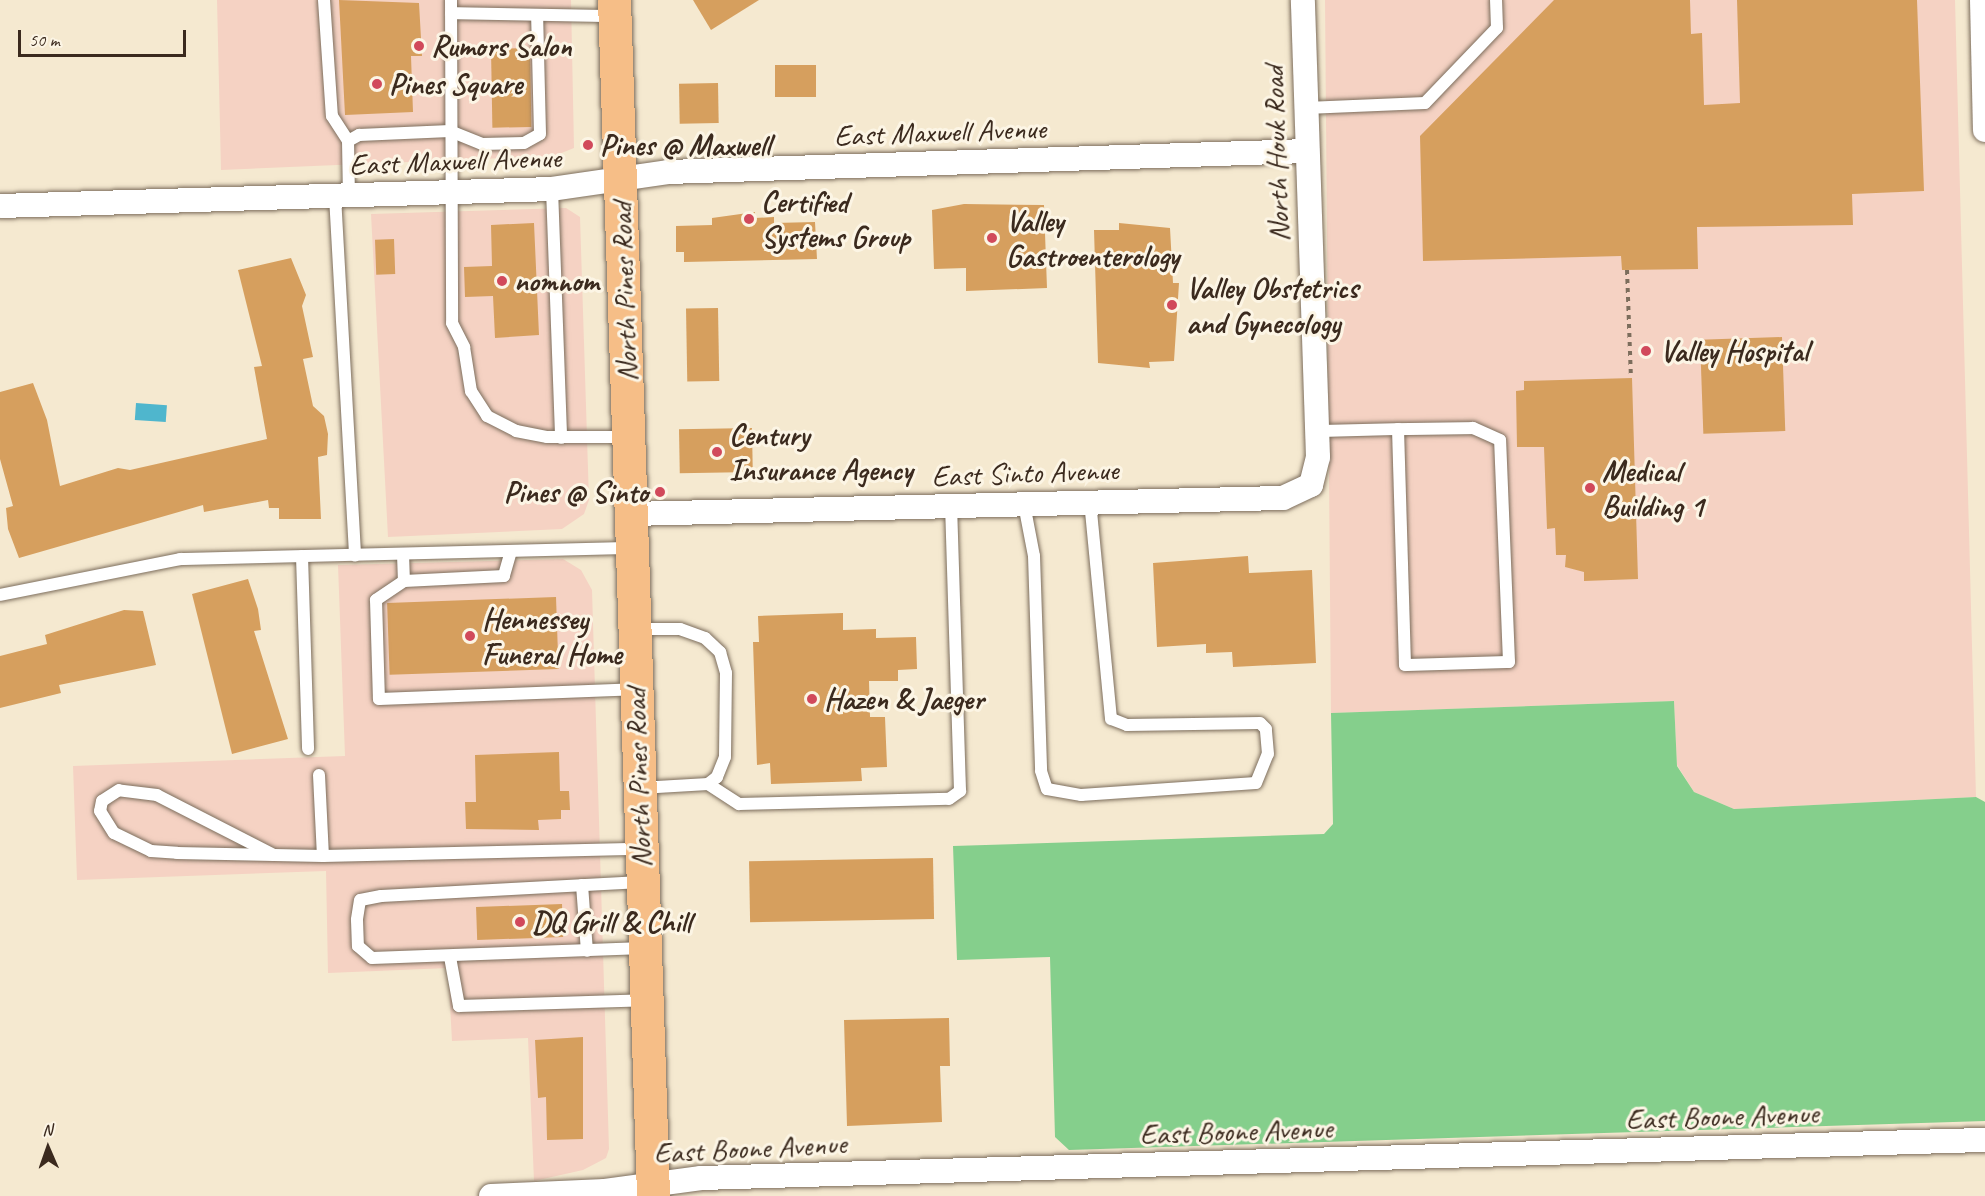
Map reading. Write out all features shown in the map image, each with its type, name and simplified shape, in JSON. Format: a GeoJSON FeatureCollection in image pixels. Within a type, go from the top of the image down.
{"type":"FeatureCollection","features":[{"type":"Feature","properties":{"kind":"main road","name":"North Pines Road"},"geometry":{"type":"LineString","coordinates":[[614,8],[653,1190]]}},
{"type":"Feature","properties":{"kind":"street","name":"North Houk Road"},"geometry":{"type":"LineString","coordinates":[[1303,0],[1317,431],[1311,485]]}},
{"type":"Feature","properties":{"kind":"street"},"geometry":{"type":"LineString","coordinates":[[1982,0],[1985,130]]}},
{"type":"Feature","properties":{"kind":"street","name":"East Maxwell Avenue"},"geometry":{"type":"LineString","coordinates":[[0,206],[552,189],[668,172],[1307,151]]}},
{"type":"Feature","properties":{"kind":"street","name":"East Sinto Avenue"},"geometry":{"type":"LineString","coordinates":[[631,514],[1283,498],[1311,485]]}},
{"type":"Feature","properties":{"kind":"street","name":"East Boone Avenue"},"geometry":{"type":"LineString","coordinates":[[490,1196],[1985,1140]]}},
{"type":"Feature","properties":{"kind":"lane"},"geometry":{"type":"LineString","coordinates":[[324,0],[332,116],[348,141],[342,196],[355,555]]}},
{"type":"Feature","properties":{"kind":"lane"},"geometry":{"type":"LineString","coordinates":[[1306,108],[1425,103],[1497,28],[1496,0]]}},
{"type":"Feature","properties":{"kind":"lane"},"geometry":{"type":"LineString","coordinates":[[614,8],[537,15],[451,6],[448,192],[452,323],[464,347],[471,391],[487,416],[516,431],[561,438],[628,436]]}},
{"type":"Feature","properties":{"kind":"lane"},"geometry":{"type":"LineString","coordinates":[[348,141],[359,135],[450,131],[482,144],[524,143],[540,134],[537,15]]}},
{"type":"Feature","properties":{"kind":"lane"},"geometry":{"type":"LineString","coordinates":[[552,189],[561,438]]}},
{"type":"Feature","properties":{"kind":"lane"},"geometry":{"type":"LineString","coordinates":[[1317,431],[1398,429],[1473,428],[1500,440],[1509,662],[1405,665],[1398,429]]}},
{"type":"Feature","properties":{"kind":"lane"},"geometry":{"type":"LineString","coordinates":[[1024,504],[1034,556],[1041,771],[1047,789],[1081,795],[1256,783],[1268,754],[1266,729],[1260,723],[1127,725],[1112,719],[1090,502]]}},
{"type":"Feature","properties":{"kind":"lane"},"geometry":{"type":"LineString","coordinates":[[639,788],[708,784],[739,804],[949,799],[960,790],[951,506]]}},
{"type":"Feature","properties":{"kind":"lane"},"geometry":{"type":"LineString","coordinates":[[0,595],[151,561],[631,548]]}},
{"type":"Feature","properties":{"kind":"lane"},"geometry":{"type":"LineString","coordinates":[[511,551],[504,576],[404,581],[376,600],[379,699],[635,689]]}},
{"type":"Feature","properties":{"kind":"lane"},"geometry":{"type":"LineString","coordinates":[[403,554],[404,581]]}},
{"type":"Feature","properties":{"kind":"lane"},"geometry":{"type":"LineString","coordinates":[[302,556],[308,749]]}},
{"type":"Feature","properties":{"kind":"lane"},"geometry":{"type":"LineString","coordinates":[[634,628],[680,629],[705,638],[720,652],[726,673],[725,757],[708,784]]}},
{"type":"Feature","properties":{"kind":"lane"},"geometry":{"type":"LineString","coordinates":[[319,775],[323,856]]}},
{"type":"Feature","properties":{"kind":"lane"},"geometry":{"type":"LineString","coordinates":[[273,855],[157,795],[119,790],[102,801],[105,821],[132,845],[177,853],[273,855],[323,856],[641,849]]}},
{"type":"Feature","properties":{"kind":"lane"},"geometry":{"type":"LineString","coordinates":[[642,882],[360,900],[358,946],[372,958],[450,957],[645,948]]}},
{"type":"Feature","properties":{"kind":"lane"},"geometry":{"type":"LineString","coordinates":[[582,885],[587,951]]}},
{"type":"Feature","properties":{"kind":"lane"},"geometry":{"type":"LineString","coordinates":[[450,957],[459,1006],[646,1000]]}},
{"type":"Feature","properties":{"kind":"path"},"geometry":{"type":"LineString","coordinates":[[1627,270],[1631,378]]}},
{"type":"Feature","properties":{"kind":"shaded area"},"geometry":{"type":"Polygon","coordinates":[[[217,0],[571,0],[574,148],[554,156],[221,170],[217,0]]]}},
{"type":"Feature","properties":{"kind":"shaded area","name":"Valley Hospital"},"geometry":{"type":"Polygon","coordinates":[[[1325,0],[1955,0],[1976,797],[1734,809],[1694,792],[1677,765],[1674,701],[1331,713],[1325,0]]]}},
{"type":"Feature","properties":{"kind":"shaded area"},"geometry":{"type":"Polygon","coordinates":[[[566,208],[580,217],[589,500],[584,514],[562,529],[388,537],[371,214],[566,208]]]}},
{"type":"Feature","properties":{"kind":"shaded area"},"geometry":{"type":"Polygon","coordinates":[[[563,559],[581,570],[592,590],[609,1149],[606,1158],[583,1170],[534,1181],[528,1038],[452,1041],[448,968],[328,973],[326,871],[77,880],[73,766],[345,756],[338,565],[563,559]]]}},
{"type":"Feature","properties":{"kind":"green space"},"geometry":{"type":"Polygon","coordinates":[[[1674,701],[1677,766],[1694,792],[1734,809],[1976,797],[1985,802],[1985,1121],[1069,1150],[1055,1137],[1050,957],[957,960],[953,846],[1324,834],[1333,824],[1331,713],[1674,701]]]}},
{"type":"Feature","properties":{"kind":"water"},"geometry":{"type":"Polygon","coordinates":[[[136,403],[167,405],[166,422],[135,420],[136,403]]]}},
{"type":"Feature","properties":{"kind":"building","name":"Pines Square"},"geometry":{"type":"Polygon","coordinates":[[[339,0],[419,3],[422,56],[411,56],[413,112],[345,115],[339,0]]]}},
{"type":"Feature","properties":{"kind":"building"},"geometry":{"type":"Polygon","coordinates":[[[693,0],[759,0],[711,30],[693,0]]]}},
{"type":"Feature","properties":{"kind":"building"},"geometry":{"type":"Polygon","coordinates":[[[1554,0],[1690,0],[1691,34],[1702,33],[1704,105],[1740,103],[1737,0],[1917,0],[1924,191],[1852,194],[1853,225],[1697,227],[1698,269],[1622,270],[1621,256],[1423,261],[1420,136],[1554,0]]]}},
{"type":"Feature","properties":{"kind":"building"},"geometry":{"type":"Polygon","coordinates":[[[530,48],[531,127],[492,128],[491,49],[530,48]]]}},
{"type":"Feature","properties":{"kind":"building"},"geometry":{"type":"Polygon","coordinates":[[[775,65],[816,65],[816,97],[775,97],[775,65]]]}},
{"type":"Feature","properties":{"kind":"building"},"geometry":{"type":"Polygon","coordinates":[[[718,83],[719,123],[680,124],[679,84],[718,83]]]}},
{"type":"Feature","properties":{"kind":"building"},"geometry":{"type":"Polygon","coordinates":[[[964,204],[1044,205],[1047,288],[966,291],[966,268],[934,269],[932,210],[964,204]]]}},
{"type":"Feature","properties":{"kind":"building"},"geometry":{"type":"Polygon","coordinates":[[[755,212],[755,218],[774,217],[774,223],[815,222],[817,259],[684,262],[684,252],[676,252],[676,226],[712,225],[712,218],[755,212]]]}},
{"type":"Feature","properties":{"kind":"building","name":"nomnom"},"geometry":{"type":"Polygon","coordinates":[[[534,223],[539,335],[495,338],[493,296],[465,297],[464,267],[492,266],[491,225],[534,223]]]}},
{"type":"Feature","properties":{"kind":"building"},"geometry":{"type":"Polygon","coordinates":[[[1119,223],[1170,228],[1173,283],[1179,283],[1174,361],[1149,362],[1150,368],[1098,363],[1094,230],[1119,230],[1119,223]]]}},
{"type":"Feature","properties":{"kind":"building"},"geometry":{"type":"Polygon","coordinates":[[[394,239],[395,274],[376,275],[375,240],[394,239]]]}},
{"type":"Feature","properties":{"kind":"building"},"geometry":{"type":"Polygon","coordinates":[[[291,258],[306,295],[302,306],[313,357],[303,359],[313,406],[324,416],[328,434],[327,455],[318,457],[321,519],[279,519],[279,508],[269,508],[268,500],[204,512],[203,505],[19,558],[8,529],[6,508],[13,506],[0,459],[0,392],[33,383],[47,420],[60,486],[118,468],[130,470],[267,439],[254,367],[262,366],[238,270],[291,258]]]}},
{"type":"Feature","properties":{"kind":"building"},"geometry":{"type":"Polygon","coordinates":[[[718,308],[719,381],[687,382],[686,309],[718,308]]]}},
{"type":"Feature","properties":{"kind":"building"},"geometry":{"type":"Polygon","coordinates":[[[1782,337],[1785,431],[1703,434],[1700,340],[1782,337]]]}},
{"type":"Feature","properties":{"kind":"building","name":"Medical Building 1"},"geometry":{"type":"Polygon","coordinates":[[[1632,378],[1638,579],[1584,581],[1584,572],[1565,567],[1566,555],[1556,555],[1555,528],[1547,529],[1544,447],[1517,447],[1516,391],[1524,390],[1524,381],[1632,378]]]}},
{"type":"Feature","properties":{"kind":"building"},"geometry":{"type":"Polygon","coordinates":[[[752,428],[753,472],[680,473],[679,429],[752,428]]]}},
{"type":"Feature","properties":{"kind":"building"},"geometry":{"type":"Polygon","coordinates":[[[1248,556],[1249,573],[1312,570],[1316,663],[1233,667],[1232,652],[1206,653],[1206,644],[1157,647],[1153,563],[1248,556]]]}},
{"type":"Feature","properties":{"kind":"building"},"geometry":{"type":"Polygon","coordinates":[[[248,579],[258,609],[261,630],[254,631],[288,739],[232,754],[192,594],[248,579]]]}},
{"type":"Feature","properties":{"kind":"building","name":"Hennessey Funeral Home"},"geometry":{"type":"Polygon","coordinates":[[[556,597],[559,669],[390,675],[387,603],[556,597]]]}},
{"type":"Feature","properties":{"kind":"building"},"geometry":{"type":"Polygon","coordinates":[[[124,610],[143,611],[156,665],[59,685],[61,693],[0,708],[0,656],[47,644],[45,635],[124,610]]]}},
{"type":"Feature","properties":{"kind":"building","name":"Hazen & Jaeger"},"geometry":{"type":"Polygon","coordinates":[[[843,613],[843,630],[876,629],[876,638],[916,637],[917,669],[898,670],[898,681],[869,681],[870,717],[885,717],[887,767],[861,768],[862,781],[771,784],[770,763],[757,765],[753,642],[759,642],[758,616],[843,613]]]}},
{"type":"Feature","properties":{"kind":"building"},"geometry":{"type":"Polygon","coordinates":[[[559,752],[560,791],[569,791],[570,810],[561,810],[561,819],[538,820],[539,830],[466,829],[465,802],[476,802],[475,755],[559,752]]]}},
{"type":"Feature","properties":{"kind":"building"},"geometry":{"type":"Polygon","coordinates":[[[933,858],[934,919],[750,922],[749,861],[933,858]]]}},
{"type":"Feature","properties":{"kind":"building","name":"DQ Grill & Chill"},"geometry":{"type":"Polygon","coordinates":[[[562,904],[563,937],[477,940],[476,907],[562,904]]]}},
{"type":"Feature","properties":{"kind":"building"},"geometry":{"type":"Polygon","coordinates":[[[949,1018],[950,1066],[940,1066],[942,1122],[847,1126],[844,1020],[949,1018]]]}},
{"type":"Feature","properties":{"kind":"building"},"geometry":{"type":"Polygon","coordinates":[[[583,1037],[583,1139],[547,1140],[546,1097],[538,1098],[535,1040],[583,1037]]]}},
{"type":"Feature","properties":{"kind":"place","name":"Rumors Salon"},"geometry":{"type":"Point","coordinates":[419,46]}},
{"type":"Feature","properties":{"kind":"place","name":"Pines Square"},"geometry":{"type":"Point","coordinates":[377,84]}},
{"type":"Feature","properties":{"kind":"place","name":"Pines @ Maxwell"},"geometry":{"type":"Point","coordinates":[588,145]}},
{"type":"Feature","properties":{"kind":"place","name":"Certified Systems Group"},"geometry":{"type":"Point","coordinates":[749,219]}},
{"type":"Feature","properties":{"kind":"place","name":"Valley Gastroenterology"},"geometry":{"type":"Point","coordinates":[992,238]}},
{"type":"Feature","properties":{"kind":"place","name":"nomnom"},"geometry":{"type":"Point","coordinates":[502,281]}},
{"type":"Feature","properties":{"kind":"place","name":"Valley Obstetrics and Gynecology"},"geometry":{"type":"Point","coordinates":[1172,305]}},
{"type":"Feature","properties":{"kind":"place","name":"Valley Hospital"},"geometry":{"type":"Point","coordinates":[1646,351]}},
{"type":"Feature","properties":{"kind":"place","name":"Century Insurance Agency"},"geometry":{"type":"Point","coordinates":[717,452]}},
{"type":"Feature","properties":{"kind":"place","name":"Medical Building 1"},"geometry":{"type":"Point","coordinates":[1590,488]}},
{"type":"Feature","properties":{"kind":"place","name":"Pines @ Sinto"},"geometry":{"type":"Point","coordinates":[660,492]}},
{"type":"Feature","properties":{"kind":"place","name":"Hennessey Funeral Home"},"geometry":{"type":"Point","coordinates":[470,636]}},
{"type":"Feature","properties":{"kind":"place","name":"Hazen & Jaeger"},"geometry":{"type":"Point","coordinates":[812,699]}},
{"type":"Feature","properties":{"kind":"place","name":"DQ Grill & Chill"},"geometry":{"type":"Point","coordinates":[520,922]}}]}
